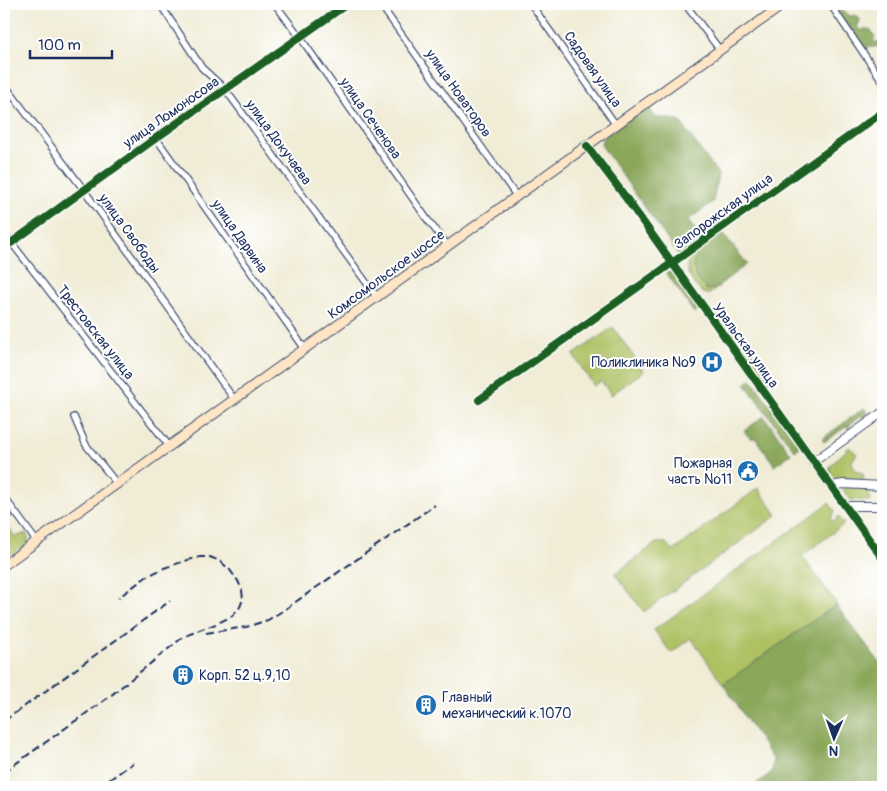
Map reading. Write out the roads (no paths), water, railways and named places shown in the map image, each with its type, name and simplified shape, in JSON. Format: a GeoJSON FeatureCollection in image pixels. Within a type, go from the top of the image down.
{"type":"FeatureCollection","features":[{"type":"Feature","properties":{"kind":"main road","name":"Комсомольское шоссе"},"geometry":{"type":"LineString","coordinates":[[4,565],[784,4]]}},
{"type":"Feature","properties":{"kind":"street","name":"улица Докучаева"},"geometry":{"type":"LineString","coordinates":[[160,4],[202,68],[225,90],[377,297]]}},
{"type":"Feature","properties":{"kind":"street","name":"улица Сеченова"},"geometry":{"type":"LineString","coordinates":[[275,4],[448,246]]}},
{"type":"Feature","properties":{"kind":"street","name":"улица Ломоносова"},"geometry":{"type":"LineString","coordinates":[[11,243],[156,138],[348,4]]}},
{"type":"Feature","properties":{"kind":"street","name":"улица Новаторов"},"geometry":{"type":"LineString","coordinates":[[380,4],[517,196]]}},
{"type":"Feature","properties":{"kind":"street","name":"Садовая улица"},"geometry":{"type":"LineString","coordinates":[[531,4],[616,124]]}},
{"type":"Feature","properties":{"kind":"street"},"geometry":{"type":"LineString","coordinates":[[685,4],[720,50]]}},
{"type":"Feature","properties":{"kind":"street"},"geometry":{"type":"LineString","coordinates":[[830,4],[883,82]]}},
{"type":"Feature","properties":{"kind":"street","name":"улица Свободы"},"geometry":{"type":"LineString","coordinates":[[4,84],[84,190],[234,399]]}},
{"type":"Feature","properties":{"kind":"street","name":"Запорожская улица"},"geometry":{"type":"LineString","coordinates":[[479,400],[883,112]]}},
{"type":"Feature","properties":{"kind":"street","name":"улица Дарвина"},"geometry":{"type":"LineString","coordinates":[[156,138],[305,349]]}},
{"type":"Feature","properties":{"kind":"street","name":"Уральская улица"},"geometry":{"type":"LineString","coordinates":[[587,146],[883,559]]}},
{"type":"Feature","properties":{"kind":"street","name":"Трестовская улица"},"geometry":{"type":"LineString","coordinates":[[4,233],[170,446]]}},
{"type":"Feature","properties":{"kind":"street"},"geometry":{"type":"LineString","coordinates":[[813,462],[883,412]]}},
{"type":"Feature","properties":{"kind":"street"},"geometry":{"type":"LineString","coordinates":[[74,417],[86,445],[116,484]]}},
{"type":"Feature","properties":{"kind":"street"},"geometry":{"type":"LineString","coordinates":[[831,486],[843,484],[883,486]]}},
{"type":"Feature","properties":{"kind":"street"},"geometry":{"type":"LineString","coordinates":[[4,497],[37,542]]}},
{"type":"Feature","properties":{"kind":"street"},"geometry":{"type":"LineString","coordinates":[[845,506],[883,506]]}},
{"type":"Feature","properties":{"kind":"railway"},"geometry":{"type":"LineString","coordinates":[[206,633],[246,627],[268,620],[435,505]]}},
{"type":"Feature","properties":{"kind":"railway"},"geometry":{"type":"LineString","coordinates":[[4,772],[109,697],[183,637],[232,616],[240,607],[243,599],[238,581],[230,570],[220,561],[210,557],[200,557],[164,568],[146,577],[118,598]]}},
{"type":"Feature","properties":{"kind":"railway"},"geometry":{"type":"LineString","coordinates":[[4,721],[170,601]]}},
{"type":"Feature","properties":{"kind":"railway"},"geometry":{"type":"LineString","coordinates":[[99,787],[133,763]]}},
{"type":"Feature","properties":{"kind":"place","name":"Поликлиника №9"},"geometry":{"type":"Point","coordinates":[712,362]}},
{"type":"Feature","properties":{"kind":"place","name":"Пожарная часть №11"},"geometry":{"type":"Point","coordinates":[748,471]}},
{"type":"Feature","properties":{"kind":"place","name":"Корп. 52 ц.9,10"},"geometry":{"type":"Point","coordinates":[183,675]}},
{"type":"Feature","properties":{"kind":"place","name":"Главный механический к.1070"},"geometry":{"type":"Point","coordinates":[426,705]}}]}
